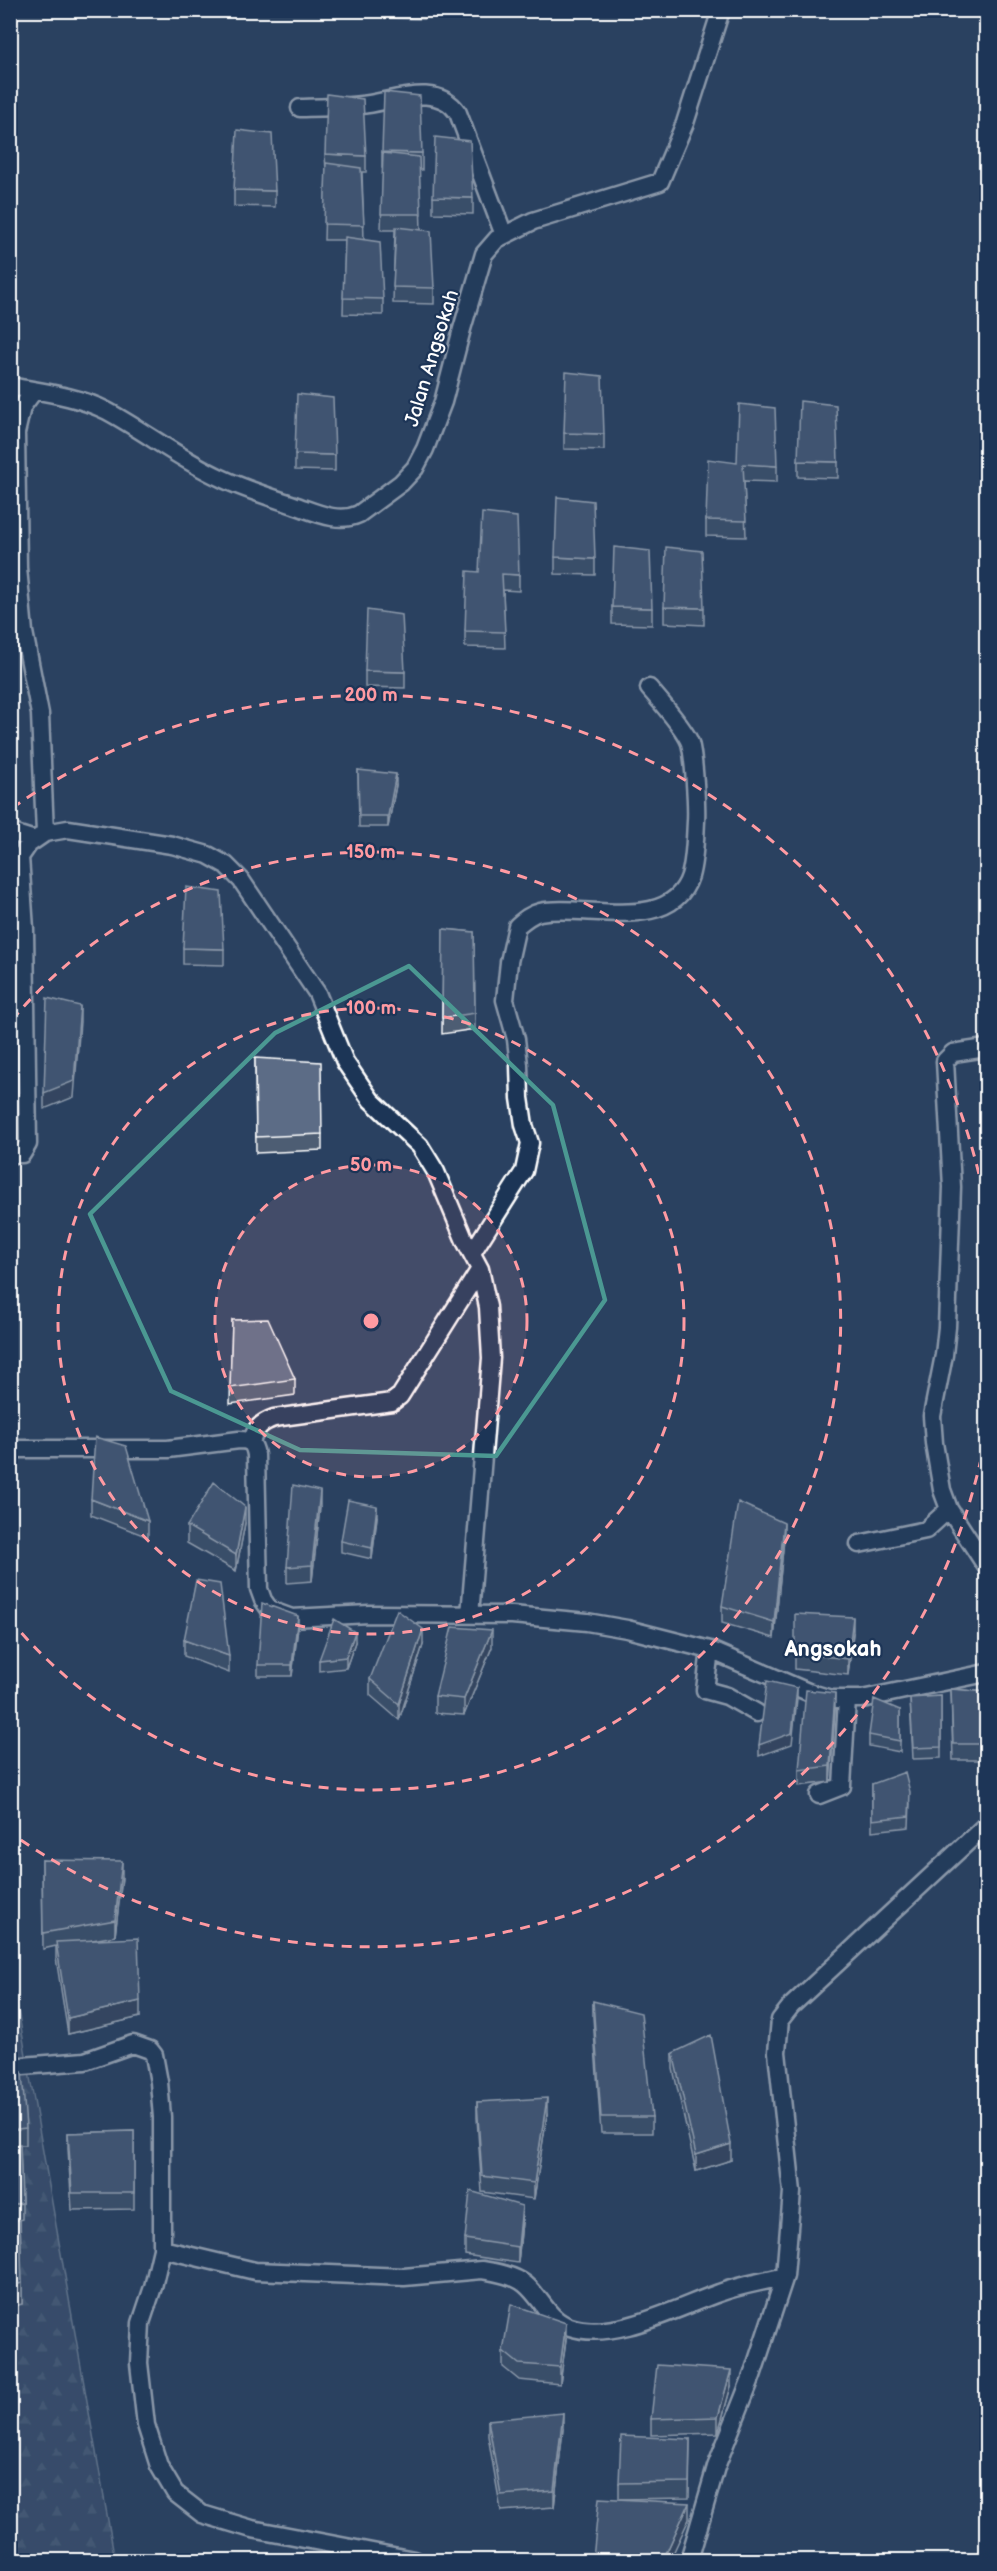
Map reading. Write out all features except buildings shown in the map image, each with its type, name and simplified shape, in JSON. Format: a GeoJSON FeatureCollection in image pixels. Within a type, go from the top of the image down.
{"type":"FeatureCollection","features":[{"type":"Feature","properties":{"kind":"street","name":"Jalan Angsokah"},"geometry":{"type":"LineString","coordinates":[[10,386],[81,401],[107,411],[161,446],[221,478],[335,518],[353,517],[401,483],[415,468],[443,402],[484,254],[497,239],[533,221],[660,182],[685,123],[721,10]]}},
{"type":"Feature","properties":{"kind":"street"},"geometry":{"type":"LineString","coordinates":[[300,108],[362,105],[418,95],[443,98],[451,103],[458,113],[504,235]]}},
{"type":"Feature","properties":{"kind":"street"},"geometry":{"type":"LineString","coordinates":[[34,391],[22,407],[16,433],[18,568],[24,632],[40,714],[40,837]]}},
{"type":"Feature","properties":{"kind":"street"},"geometry":{"type":"LineString","coordinates":[[472,1253],[524,1171],[530,1143],[524,1125],[520,1098],[516,1039],[505,1000],[509,962],[517,926],[539,913],[555,910],[604,914],[642,912],[674,900],[690,877],[697,812],[690,743],[649,688]]}},
{"type":"Feature","properties":{"kind":"street"},"geometry":{"type":"LineString","coordinates":[[10,1154],[22,1154],[28,1144],[25,929],[20,858],[23,850],[40,837],[68,828],[172,845],[208,855],[226,865],[242,880],[317,993],[345,1062],[371,1100],[420,1146],[436,1172],[480,1269],[488,1306],[491,1358],[470,1615]]}},
{"type":"Feature","properties":{"kind":"street"},"geometry":{"type":"LineString","coordinates":[[10,832],[40,837]]}},
{"type":"Feature","properties":{"kind":"street"},"geometry":{"type":"LineString","coordinates":[[987,1048],[953,1053],[945,1061],[952,1187],[947,1327],[944,1356],[932,1416],[937,1465],[949,1509],[987,1566]]}},
{"type":"Feature","properties":{"kind":"street"},"geometry":{"type":"LineString","coordinates":[[251,1442],[255,1430],[262,1422],[274,1418],[392,1402],[400,1396],[480,1269]]}},
{"type":"Feature","properties":{"kind":"street"},"geometry":{"type":"LineString","coordinates":[[10,1449],[168,1449],[239,1440],[251,1442],[255,1446],[256,1455],[259,1589],[270,1610],[292,1618],[369,1614],[512,1615],[587,1622],[627,1629],[710,1650],[808,1692],[831,1699],[862,1699],[987,1673]]}},
{"type":"Feature","properties":{"kind":"street"},"geometry":{"type":"LineString","coordinates":[[859,1544],[926,1530],[949,1509]]}},
{"type":"Feature","properties":{"kind":"street"},"geometry":{"type":"LineString","coordinates":[[710,1650],[705,1690],[727,1695],[757,1713]]}},
{"type":"Feature","properties":{"kind":"street"},"geometry":{"type":"LineString","coordinates":[[819,1796],[842,1786],[847,1699]]}},
{"type":"Feature","properties":{"kind":"street"},"geometry":{"type":"LineString","coordinates":[[689,2560],[716,2467],[752,2376],[785,2276],[792,2192],[777,2052],[780,2020],[799,1998],[987,1825]]}},
{"type":"Feature","properties":{"kind":"street"},"geometry":{"type":"LineString","coordinates":[[10,2067],[85,2061],[134,2044],[150,2050],[154,2055],[162,2117],[162,2249],[153,2288],[141,2323],[139,2363],[146,2425],[159,2466],[175,2493],[202,2514],[252,2529],[414,2560]]}},
{"type":"Feature","properties":{"kind":"street"},"geometry":{"type":"LineString","coordinates":[[162,2249],[255,2271],[404,2277],[482,2270],[524,2283],[549,2314],[560,2322],[572,2328],[595,2331],[659,2316],[721,2292],[785,2276]]}},
{"type":"Feature","properties":{"kind":"highlighted area"},"geometry":{"type":"Polygon","coordinates":[[[409,966],[553,1105],[605,1300],[496,1456],[300,1450],[171,1391],[90,1214],[275,1033],[409,966]]]}},
{"type":"Feature","properties":{"kind":"green space"},"geometry":{"type":"Polygon","coordinates":[[[11,1970],[115,2560],[11,2560],[11,1970]]]}},
{"type":"Feature","properties":{"kind":"district","name":"Angsokah"},"geometry":{"type":"Point","coordinates":[833,1648]}}]}
